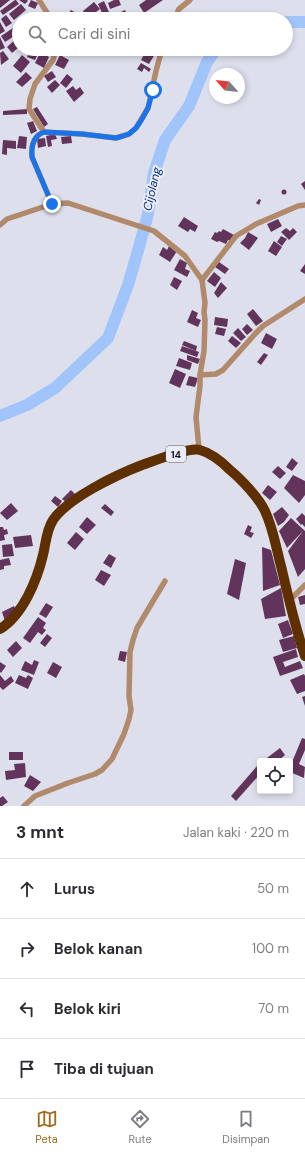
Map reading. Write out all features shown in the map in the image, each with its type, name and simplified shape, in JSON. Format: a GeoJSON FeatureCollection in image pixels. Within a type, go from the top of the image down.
{"type":"FeatureCollection","features":[{"type":"Feature","properties":{"kind":"highway","name":"14"},"geometry":{"type":"LineString","coordinates":[[0,629],[13,618],[25,601],[37,577],[48,531],[52,521],[60,512],[80,496],[125,472],[164,456],[199,449],[222,462],[240,478],[264,510],[272,528],[289,602],[305,656]]}},
{"type":"Feature","properties":{"kind":"street"},"geometry":{"type":"LineString","coordinates":[[39,0],[47,12]]}},
{"type":"Feature","properties":{"kind":"street"},"geometry":{"type":"LineString","coordinates":[[178,12],[190,0]]}},
{"type":"Feature","properties":{"kind":"street"},"geometry":{"type":"LineString","coordinates":[[44,132],[29,109],[30,99],[35,84],[53,56]]}},
{"type":"Feature","properties":{"kind":"street"},"geometry":{"type":"LineString","coordinates":[[52,204],[32,157],[31,149],[34,139],[40,133],[44,132],[116,138],[129,134],[136,128],[148,108],[160,56]]}},
{"type":"Feature","properties":{"kind":"street"},"geometry":{"type":"LineString","coordinates":[[0,225],[7,219],[52,204],[68,203],[154,230],[185,256],[202,280],[205,303],[204,351],[196,417],[199,449]]}},
{"type":"Feature","properties":{"kind":"street"},"geometry":{"type":"LineString","coordinates":[[202,280],[236,236],[256,224],[298,206],[305,205]]}},
{"type":"Feature","properties":{"kind":"street"},"geometry":{"type":"LineString","coordinates":[[200,375],[216,374],[223,370],[263,326],[305,299]]}},
{"type":"Feature","properties":{"kind":"street"},"geometry":{"type":"LineString","coordinates":[[24,806],[35,796],[95,774],[102,770],[112,758],[124,734],[129,719],[130,652],[133,640],[137,628],[165,581]]}},
{"type":"Feature","properties":{"kind":"street"},"geometry":{"type":"LineString","coordinates":[[289,602],[305,585]]}},
{"type":"Feature","properties":{"kind":"building"},"geometry":{"type":"Polygon","coordinates":[[[0,0],[10,0],[0,8],[0,0]]]}},
{"type":"Feature","properties":{"kind":"building"},"geometry":{"type":"Polygon","coordinates":[[[15,0],[19,4],[3,15],[0,11],[15,0]]]}},
{"type":"Feature","properties":{"kind":"building"},"geometry":{"type":"Polygon","coordinates":[[[19,0],[27,0],[28,1],[25,4],[19,0]]]}},
{"type":"Feature","properties":{"kind":"building"},"geometry":{"type":"Polygon","coordinates":[[[31,0],[38,3],[35,9],[28,6],[31,0]]]}},
{"type":"Feature","properties":{"kind":"building"},"geometry":{"type":"Polygon","coordinates":[[[114,0],[119,0],[121,5],[110,9],[108,3],[114,0]]]}},
{"type":"Feature","properties":{"kind":"building"},"geometry":{"type":"Polygon","coordinates":[[[146,0],[163,0],[145,12],[143,12],[139,5],[146,0]]]}},
{"type":"Feature","properties":{"kind":"building"},"geometry":{"type":"Polygon","coordinates":[[[104,1],[109,12],[102,12],[98,4],[104,1]]]}},
{"type":"Feature","properties":{"kind":"building"},"geometry":{"type":"Polygon","coordinates":[[[94,2],[100,9],[96,12],[83,11],[94,2]]]}},
{"type":"Feature","properties":{"kind":"building"},"geometry":{"type":"Polygon","coordinates":[[[21,4],[26,10],[24,12],[12,12],[12,18],[9,14],[21,4]]]}},
{"type":"Feature","properties":{"kind":"building"},"geometry":{"type":"Polygon","coordinates":[[[6,15],[12,23],[6,27],[1,19],[6,15]]]}},
{"type":"Feature","properties":{"kind":"building"},"geometry":{"type":"Polygon","coordinates":[[[0,22],[5,31],[0,34],[0,22]]]}},
{"type":"Feature","properties":{"kind":"building"},"geometry":{"type":"Polygon","coordinates":[[[12,29],[12,38],[5,42],[1,36],[12,29]]]}},
{"type":"Feature","properties":{"kind":"building"},"geometry":{"type":"Polygon","coordinates":[[[0,37],[5,48],[0,50],[0,37]]]}},
{"type":"Feature","properties":{"kind":"building"},"geometry":{"type":"Polygon","coordinates":[[[12,42],[12,53],[7,47],[12,42]]]}},
{"type":"Feature","properties":{"kind":"building"},"geometry":{"type":"Polygon","coordinates":[[[3,51],[9,59],[1,65],[0,53],[3,51]]]}},
{"type":"Feature","properties":{"kind":"building"},"geometry":{"type":"Polygon","coordinates":[[[21,56],[30,62],[21,73],[13,66],[21,56]]]}},
{"type":"Feature","properties":{"kind":"building"},"geometry":{"type":"Polygon","coordinates":[[[28,56],[37,56],[35,60],[28,56]]]}},
{"type":"Feature","properties":{"kind":"building"},"geometry":{"type":"Polygon","coordinates":[[[38,56],[49,57],[44,68],[35,63],[38,56]]]}},
{"type":"Feature","properties":{"kind":"building"},"geometry":{"type":"Polygon","coordinates":[[[60,56],[69,60],[64,69],[55,65],[60,56]]]}},
{"type":"Feature","properties":{"kind":"building"},"geometry":{"type":"Polygon","coordinates":[[[143,56],[154,56],[149,64],[141,60],[143,56]]]}},
{"type":"Feature","properties":{"kind":"building"},"geometry":{"type":"Polygon","coordinates":[[[141,63],[151,69],[149,72],[144,68],[142,72],[137,69],[141,63]]]}},
{"type":"Feature","properties":{"kind":"building"},"geometry":{"type":"Polygon","coordinates":[[[52,71],[56,77],[48,82],[44,76],[52,71]]]}},
{"type":"Feature","properties":{"kind":"building"},"geometry":{"type":"Polygon","coordinates":[[[26,72],[32,78],[22,87],[16,82],[26,72]]]}},
{"type":"Feature","properties":{"kind":"building"},"geometry":{"type":"Polygon","coordinates":[[[67,74],[73,79],[66,88],[60,83],[67,74]]]}},
{"type":"Feature","properties":{"kind":"building"},"geometry":{"type":"Polygon","coordinates":[[[55,80],[60,85],[52,93],[47,87],[55,80]]]}},
{"type":"Feature","properties":{"kind":"building"},"geometry":{"type":"Polygon","coordinates":[[[73,86],[76,90],[80,87],[84,93],[74,102],[66,91],[73,86]]]}},
{"type":"Feature","properties":{"kind":"building"},"geometry":{"type":"Polygon","coordinates":[[[37,107],[48,124],[44,127],[33,109],[37,107]]]}},
{"type":"Feature","properties":{"kind":"building"},"geometry":{"type":"Polygon","coordinates":[[[27,109],[27,114],[3,115],[3,111],[27,109]]]}},
{"type":"Feature","properties":{"kind":"building"},"geometry":{"type":"Polygon","coordinates":[[[33,121],[37,131],[31,134],[27,123],[33,121]]]}},
{"type":"Feature","properties":{"kind":"building"},"geometry":{"type":"Polygon","coordinates":[[[55,134],[57,139],[51,140],[52,146],[48,147],[46,136],[55,134]]]}},
{"type":"Feature","properties":{"kind":"building"},"geometry":{"type":"Polygon","coordinates":[[[19,136],[27,137],[26,149],[17,148],[19,136]]]}},
{"type":"Feature","properties":{"kind":"building"},"geometry":{"type":"Polygon","coordinates":[[[71,136],[72,143],[62,144],[61,137],[71,136]]]}},
{"type":"Feature","properties":{"kind":"building"},"geometry":{"type":"Polygon","coordinates":[[[45,138],[46,146],[38,148],[37,139],[45,138]]]}},
{"type":"Feature","properties":{"kind":"building"},"geometry":{"type":"Polygon","coordinates":[[[3,140],[16,141],[16,149],[7,148],[7,155],[2,154],[3,140]]]}},
{"type":"Feature","properties":{"kind":"building"},"geometry":{"type":"Polygon","coordinates":[[[305,181],[305,190],[301,184],[305,181]]]}},
{"type":"Feature","properties":{"kind":"building"},"geometry":{"type":"Polygon","coordinates":[[[282,190],[286,190],[286,194],[282,194],[282,190]]]}},
{"type":"Feature","properties":{"kind":"building"},"geometry":{"type":"Polygon","coordinates":[[[259,199],[261,200],[259,205],[256,203],[259,199]]]}},
{"type":"Feature","properties":{"kind":"building"},"geometry":{"type":"Polygon","coordinates":[[[184,217],[198,226],[195,232],[190,229],[188,232],[178,226],[184,217]]]}},
{"type":"Feature","properties":{"kind":"building"},"geometry":{"type":"Polygon","coordinates":[[[278,219],[282,226],[271,232],[267,224],[278,219]]]}},
{"type":"Feature","properties":{"kind":"building"},"geometry":{"type":"Polygon","coordinates":[[[286,228],[290,231],[293,228],[297,232],[289,240],[281,232],[286,228]]]}},
{"type":"Feature","properties":{"kind":"building"},"geometry":{"type":"Polygon","coordinates":[[[223,229],[234,235],[231,241],[228,240],[226,244],[211,239],[215,232],[221,232],[223,229]]]}},
{"type":"Feature","properties":{"kind":"building"},"geometry":{"type":"Polygon","coordinates":[[[248,232],[258,238],[249,250],[240,243],[248,232]]]}},
{"type":"Feature","properties":{"kind":"building"},"geometry":{"type":"Polygon","coordinates":[[[281,236],[287,239],[282,246],[277,242],[281,236]]]}},
{"type":"Feature","properties":{"kind":"building"},"geometry":{"type":"Polygon","coordinates":[[[274,241],[282,247],[276,256],[268,251],[274,241]]]}},
{"type":"Feature","properties":{"kind":"building"},"geometry":{"type":"Polygon","coordinates":[[[169,246],[177,251],[170,262],[159,255],[163,247],[167,250],[169,246]]]}},
{"type":"Feature","properties":{"kind":"building"},"geometry":{"type":"Polygon","coordinates":[[[180,259],[187,263],[185,269],[190,271],[187,277],[174,270],[180,259]]]}},
{"type":"Feature","properties":{"kind":"building"},"geometry":{"type":"Polygon","coordinates":[[[219,262],[229,269],[225,274],[215,267],[219,262]]]}},
{"type":"Feature","properties":{"kind":"building"},"geometry":{"type":"Polygon","coordinates":[[[305,264],[305,274],[300,271],[305,264]]]}},
{"type":"Feature","properties":{"kind":"building"},"geometry":{"type":"Polygon","coordinates":[[[214,272],[221,278],[215,287],[207,281],[214,272]]]}},
{"type":"Feature","properties":{"kind":"building"},"geometry":{"type":"Polygon","coordinates":[[[174,277],[182,281],[177,290],[170,285],[174,277]]]}},
{"type":"Feature","properties":{"kind":"building"},"geometry":{"type":"Polygon","coordinates":[[[221,282],[227,288],[218,298],[214,293],[221,282]]]}},
{"type":"Feature","properties":{"kind":"building"},"geometry":{"type":"Polygon","coordinates":[[[253,309],[263,321],[256,326],[247,314],[253,309]]]}},
{"type":"Feature","properties":{"kind":"building"},"geometry":{"type":"Polygon","coordinates":[[[192,310],[198,313],[196,318],[201,320],[198,327],[187,322],[192,310]]]}},
{"type":"Feature","properties":{"kind":"building"},"geometry":{"type":"Polygon","coordinates":[[[215,317],[228,319],[227,327],[214,325],[215,317]]]}},
{"type":"Feature","properties":{"kind":"building"},"geometry":{"type":"Polygon","coordinates":[[[247,324],[253,330],[247,335],[242,329],[247,324]]]}},
{"type":"Feature","properties":{"kind":"building"},"geometry":{"type":"Polygon","coordinates":[[[217,327],[226,329],[224,336],[215,334],[217,327]]]}},
{"type":"Feature","properties":{"kind":"building"},"geometry":{"type":"Polygon","coordinates":[[[238,328],[246,337],[241,341],[233,333],[238,328]]]}},
{"type":"Feature","properties":{"kind":"building"},"geometry":{"type":"Polygon","coordinates":[[[266,333],[277,339],[272,349],[261,343],[266,333]]]}},
{"type":"Feature","properties":{"kind":"building"},"geometry":{"type":"Polygon","coordinates":[[[232,336],[241,343],[236,348],[228,341],[232,336]]]}},
{"type":"Feature","properties":{"kind":"building"},"geometry":{"type":"Polygon","coordinates":[[[184,341],[197,346],[196,351],[182,345],[184,341]]]}},
{"type":"Feature","properties":{"kind":"building"},"geometry":{"type":"Polygon","coordinates":[[[182,346],[199,352],[197,357],[180,351],[182,346]]]}},
{"type":"Feature","properties":{"kind":"building"},"geometry":{"type":"Polygon","coordinates":[[[264,353],[268,355],[261,365],[257,362],[264,353]]]}},
{"type":"Feature","properties":{"kind":"building"},"geometry":{"type":"Polygon","coordinates":[[[187,355],[200,359],[198,364],[187,360],[187,355]]]}},
{"type":"Feature","properties":{"kind":"building"},"geometry":{"type":"Polygon","coordinates":[[[179,358],[192,363],[190,370],[176,366],[179,358]]]}},
{"type":"Feature","properties":{"kind":"building"},"geometry":{"type":"Polygon","coordinates":[[[175,369],[186,374],[180,388],[169,383],[175,369]]]}},
{"type":"Feature","properties":{"kind":"building"},"geometry":{"type":"Polygon","coordinates":[[[189,376],[198,378],[195,387],[186,385],[189,376]]]}},
{"type":"Feature","properties":{"kind":"building"},"geometry":{"type":"Polygon","coordinates":[[[292,458],[298,463],[292,471],[286,467],[292,458]]]}},
{"type":"Feature","properties":{"kind":"building"},"geometry":{"type":"Polygon","coordinates":[[[278,466],[286,473],[280,479],[272,472],[278,466]]]}},
{"type":"Feature","properties":{"kind":"building"},"geometry":{"type":"Polygon","coordinates":[[[293,475],[305,481],[305,495],[299,503],[284,488],[293,475]]]}},
{"type":"Feature","properties":{"kind":"building"},"geometry":{"type":"Polygon","coordinates":[[[268,485],[277,492],[270,500],[262,493],[268,485]]]}},
{"type":"Feature","properties":{"kind":"building"},"geometry":{"type":"Polygon","coordinates":[[[71,490],[75,494],[67,503],[62,499],[71,490]]]}},
{"type":"Feature","properties":{"kind":"building"},"geometry":{"type":"Polygon","coordinates":[[[55,496],[62,501],[58,507],[51,501],[55,496]]]}},
{"type":"Feature","properties":{"kind":"building"},"geometry":{"type":"Polygon","coordinates":[[[11,503],[18,511],[7,520],[0,513],[11,503]]]}},
{"type":"Feature","properties":{"kind":"building"},"geometry":{"type":"Polygon","coordinates":[[[105,504],[114,512],[111,516],[101,508],[105,504]]]}},
{"type":"Feature","properties":{"kind":"building"},"geometry":{"type":"Polygon","coordinates":[[[282,507],[289,515],[284,522],[278,526],[273,514],[282,507]]]}},
{"type":"Feature","properties":{"kind":"building"},"geometry":{"type":"Polygon","coordinates":[[[302,513],[305,516],[305,527],[296,519],[302,513]]]}},
{"type":"Feature","properties":{"kind":"building"},"geometry":{"type":"Polygon","coordinates":[[[87,517],[96,525],[87,534],[79,527],[87,517]]]}},
{"type":"Feature","properties":{"kind":"building"},"geometry":{"type":"Polygon","coordinates":[[[291,518],[305,531],[305,569],[298,577],[288,551],[303,531],[287,548],[279,531],[291,518]]]}},
{"type":"Feature","properties":{"kind":"building"},"geometry":{"type":"Polygon","coordinates":[[[248,525],[252,527],[250,532],[254,533],[251,538],[244,534],[248,525]]]}},
{"type":"Feature","properties":{"kind":"building"},"geometry":{"type":"Polygon","coordinates":[[[0,527],[3,527],[4,530],[7,529],[8,534],[4,535],[5,540],[0,541],[0,527]]]}},
{"type":"Feature","properties":{"kind":"building"},"geometry":{"type":"Polygon","coordinates":[[[76,532],[84,539],[75,550],[67,543],[76,532]]]}},
{"type":"Feature","properties":{"kind":"building"},"geometry":{"type":"Polygon","coordinates":[[[31,535],[33,546],[15,548],[13,537],[31,535]]]}},
{"type":"Feature","properties":{"kind":"building"},"geometry":{"type":"Polygon","coordinates":[[[12,544],[14,556],[3,557],[2,545],[12,544]]]}},
{"type":"Feature","properties":{"kind":"building"},"geometry":{"type":"Polygon","coordinates":[[[262,547],[271,550],[280,585],[263,591],[262,547]]]}},
{"type":"Feature","properties":{"kind":"building"},"geometry":{"type":"Polygon","coordinates":[[[109,554],[116,558],[111,568],[103,563],[109,554]]]}},
{"type":"Feature","properties":{"kind":"building"},"geometry":{"type":"Polygon","coordinates":[[[9,558],[11,565],[4,566],[4,569],[0,570],[0,560],[9,558]]]}},
{"type":"Feature","properties":{"kind":"building"},"geometry":{"type":"Polygon","coordinates":[[[235,559],[246,563],[239,600],[227,594],[235,559]]]}},
{"type":"Feature","properties":{"kind":"building"},"geometry":{"type":"Polygon","coordinates":[[[101,570],[111,575],[104,586],[95,580],[101,570]]]}},
{"type":"Feature","properties":{"kind":"building"},"geometry":{"type":"Polygon","coordinates":[[[281,588],[286,616],[265,619],[261,599],[281,588]]]}},
{"type":"Feature","properties":{"kind":"building"},"geometry":{"type":"Polygon","coordinates":[[[305,595],[305,604],[300,605],[298,597],[305,595]]]}},
{"type":"Feature","properties":{"kind":"building"},"geometry":{"type":"Polygon","coordinates":[[[46,603],[53,607],[46,618],[39,614],[46,603]]]}},
{"type":"Feature","properties":{"kind":"building"},"geometry":{"type":"Polygon","coordinates":[[[14,606],[16,610],[5,621],[2,612],[14,606]]]}},
{"type":"Feature","properties":{"kind":"building"},"geometry":{"type":"Polygon","coordinates":[[[38,617],[46,623],[43,628],[46,630],[42,635],[38,632],[30,643],[23,638],[38,617]]]}},
{"type":"Feature","properties":{"kind":"building"},"geometry":{"type":"Polygon","coordinates":[[[288,620],[293,634],[283,638],[278,624],[288,620]]]}},
{"type":"Feature","properties":{"kind":"building"},"geometry":{"type":"Polygon","coordinates":[[[47,634],[52,638],[45,647],[40,643],[47,634]]]}},
{"type":"Feature","properties":{"kind":"building"},"geometry":{"type":"Polygon","coordinates":[[[294,636],[297,648],[283,652],[279,640],[294,636]]]}},
{"type":"Feature","properties":{"kind":"building"},"geometry":{"type":"Polygon","coordinates":[[[16,641],[22,648],[13,657],[7,650],[16,641]]]}},
{"type":"Feature","properties":{"kind":"building"},"geometry":{"type":"Polygon","coordinates":[[[296,649],[298,657],[283,662],[285,667],[300,661],[303,668],[280,676],[273,657],[296,649]]]}},
{"type":"Feature","properties":{"kind":"building"},"geometry":{"type":"Polygon","coordinates":[[[120,651],[127,652],[125,662],[118,660],[120,651]]]}},
{"type":"Feature","properties":{"kind":"building"},"geometry":{"type":"Polygon","coordinates":[[[34,660],[39,662],[34,675],[21,670],[25,661],[32,665],[34,660]]]}},
{"type":"Feature","properties":{"kind":"building"},"geometry":{"type":"Polygon","coordinates":[[[0,662],[6,666],[1,673],[0,672],[0,662]]]}},
{"type":"Feature","properties":{"kind":"building"},"geometry":{"type":"Polygon","coordinates":[[[53,662],[62,667],[56,678],[47,673],[53,662]]]}},
{"type":"Feature","properties":{"kind":"building"},"geometry":{"type":"Polygon","coordinates":[[[304,674],[305,691],[297,694],[290,680],[304,674]]]}},
{"type":"Feature","properties":{"kind":"building"},"geometry":{"type":"Polygon","coordinates":[[[0,675],[5,681],[11,676],[14,681],[3,690],[0,687],[0,675]]]}},
{"type":"Feature","properties":{"kind":"building"},"geometry":{"type":"Polygon","coordinates":[[[19,675],[26,678],[28,675],[33,678],[28,689],[15,683],[19,675]]]}},
{"type":"Feature","properties":{"kind":"building"},"geometry":{"type":"Polygon","coordinates":[[[305,696],[305,706],[302,697],[305,696]]]}},
{"type":"Feature","properties":{"kind":"building"},"geometry":{"type":"Polygon","coordinates":[[[302,738],[305,739],[305,750],[299,764],[305,767],[304,778],[293,773],[293,760],[302,738]]]}},
{"type":"Feature","properties":{"kind":"building"},"geometry":{"type":"Polygon","coordinates":[[[280,748],[285,755],[282,758],[267,758],[280,748]]]}},
{"type":"Feature","properties":{"kind":"building"},"geometry":{"type":"Polygon","coordinates":[[[9,752],[23,752],[23,760],[9,760],[9,752]]]}},
{"type":"Feature","properties":{"kind":"building"},"geometry":{"type":"Polygon","coordinates":[[[25,763],[26,777],[6,780],[5,771],[15,770],[14,764],[25,763]]]}},
{"type":"Feature","properties":{"kind":"building"},"geometry":{"type":"Polygon","coordinates":[[[257,766],[257,777],[236,801],[231,796],[257,766]]]}},
{"type":"Feature","properties":{"kind":"building"},"geometry":{"type":"Polygon","coordinates":[[[30,775],[41,782],[33,791],[24,786],[30,775]]]}},
{"type":"Feature","properties":{"kind":"building"},"geometry":{"type":"Polygon","coordinates":[[[3,796],[8,802],[0,806],[0,798],[3,796]]]}},
{"type":"Feature","properties":{"kind":"waterway","name":"Cijolang"},"geometry":{"type":"LineString","coordinates":[[293,22],[305,22]]}},
{"type":"Feature","properties":{"kind":"waterway","name":"Cijolang"},"geometry":{"type":"LineString","coordinates":[[0,416],[27,405],[55,388],[108,338],[128,285],[139,247],[148,214],[154,173],[165,140],[189,106],[207,62],[211,56]]}},
{"type":"Feature","properties":{"kind":"route"},"geometry":{"type":"LineString","coordinates":[[52,204],[32,157],[31,149],[34,139],[40,133],[52,131],[116,138],[129,134],[136,128],[148,108],[153,90]]}}]}
